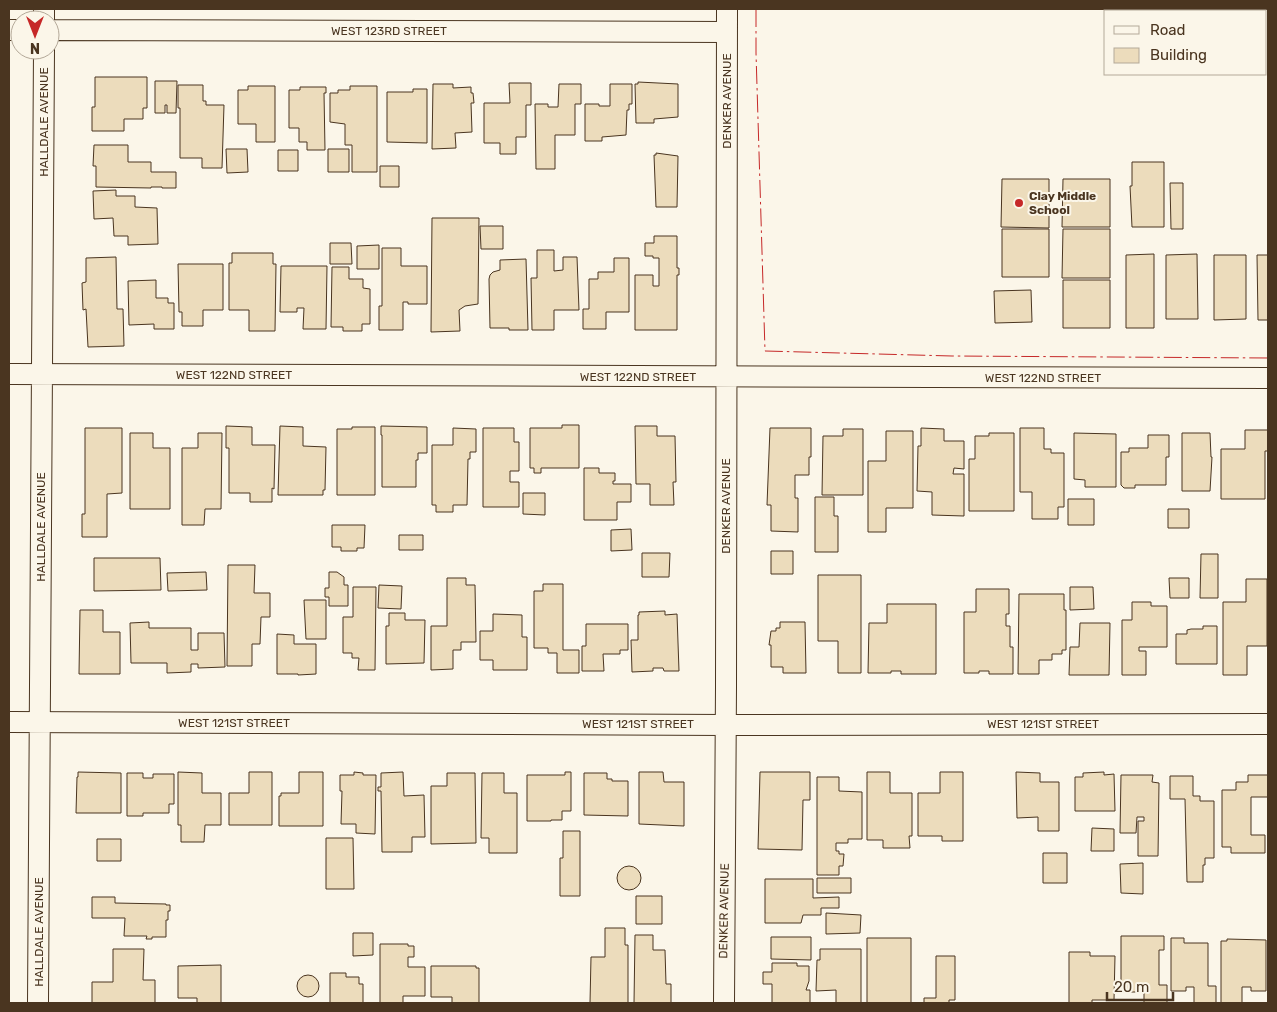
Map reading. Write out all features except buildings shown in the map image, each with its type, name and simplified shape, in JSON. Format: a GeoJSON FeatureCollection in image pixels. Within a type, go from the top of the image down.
{"type":"FeatureCollection","features":[{"type":"Feature","properties":{"kind":"street","name":"DENKER AVENUE"},"geometry":{"type":"LineString","coordinates":[[724,1003],[728,9]]}},
{"type":"Feature","properties":{"kind":"street","name":"WEST 123RD STREET"},"geometry":{"type":"LineString","coordinates":[[60,30],[727,32]]}},
{"type":"Feature","properties":{"kind":"street","name":"HALLDALE AVENUE"},"geometry":{"type":"LineString","coordinates":[[38,1003],[44,60]]}},
{"type":"Feature","properties":{"kind":"street","name":"WEST 122ND STREET"},"geometry":{"type":"LineString","coordinates":[[9,374],[1268,378]]}},
{"type":"Feature","properties":{"kind":"street","name":"WEST 121ST STREET"},"geometry":{"type":"LineString","coordinates":[[9,722],[726,725],[1268,724]]}},
{"type":"Feature","properties":{"kind":"power"},"geometry":{"type":"LineString","coordinates":[[756,9],[765,351],[952,356],[1268,358]]}},
{"type":"Feature","properties":{"kind":"place","name":"Clay Middle School"},"geometry":{"type":"Point","coordinates":[1019,203]}}]}
